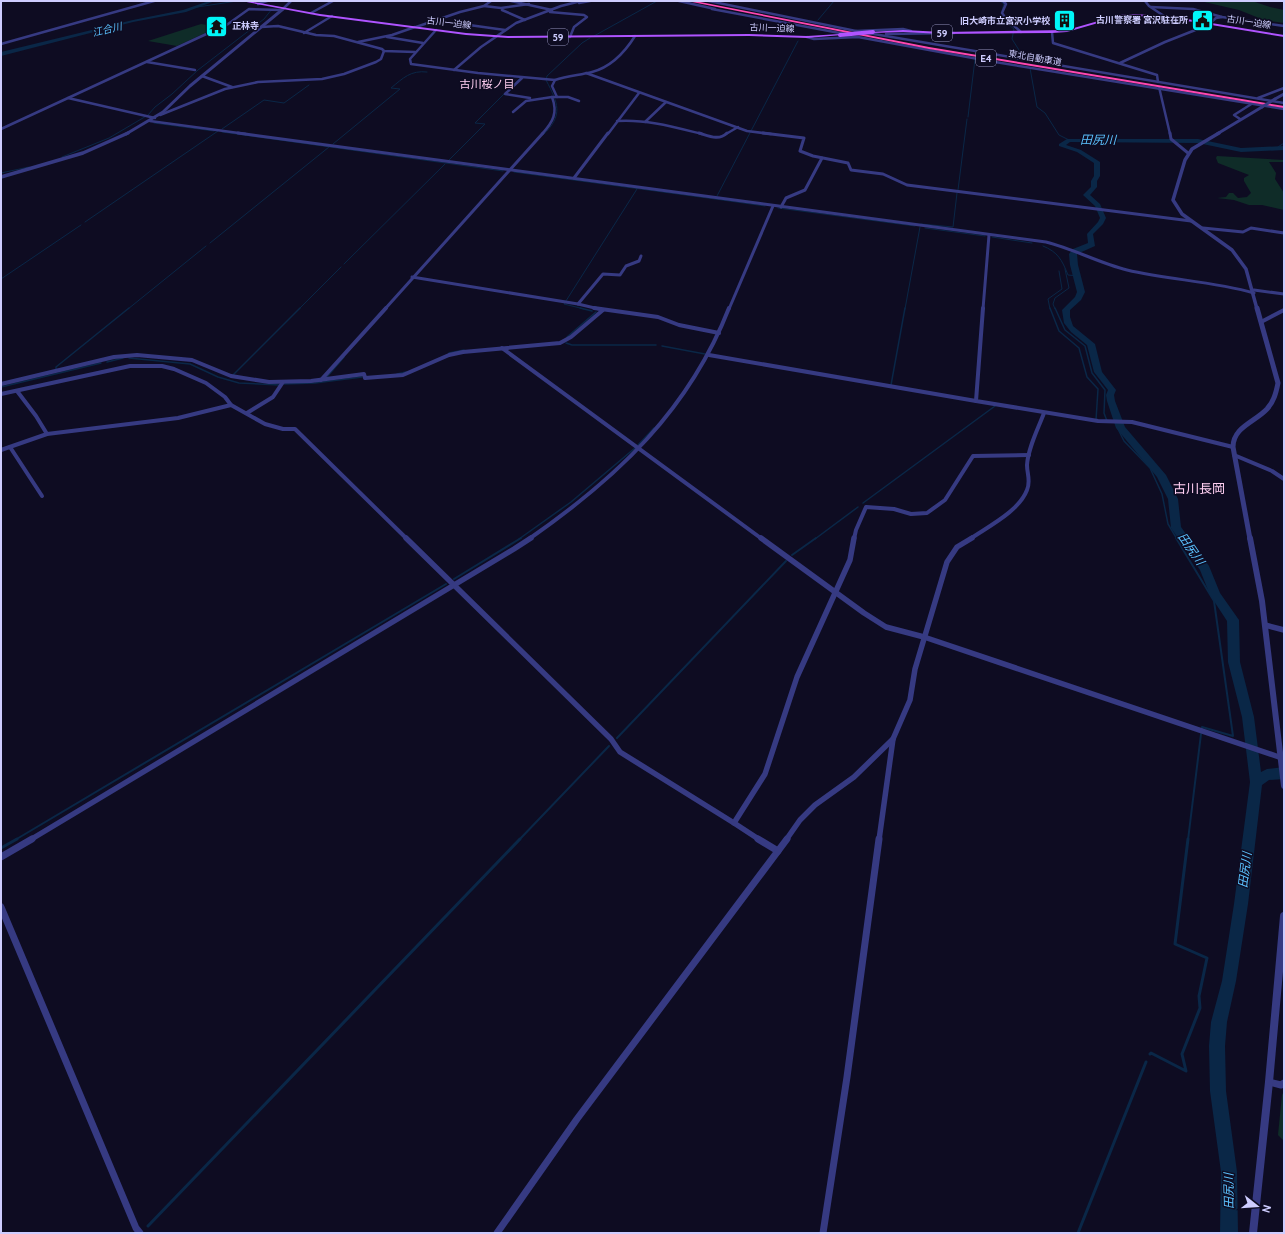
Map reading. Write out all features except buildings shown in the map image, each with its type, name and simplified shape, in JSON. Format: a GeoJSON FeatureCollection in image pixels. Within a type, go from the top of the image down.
{"type":"FeatureCollection","features":[{"type":"Feature","properties":{"kind":"highway","name":"東北自動車道"},"geometry":{"type":"LineString","coordinates":[[699,1],[931,46],[1073,71],[1284,105]]}},
{"type":"Feature","properties":{"kind":"highway","name":"東北自動車道"},"geometry":{"type":"LineString","coordinates":[[692,2],[829,30],[951,52],[1284,105]]}},
{"type":"Feature","properties":{"kind":"main road","name":"59"},"geometry":{"type":"LineString","coordinates":[[243,1],[258,4]]}},
{"type":"Feature","properties":{"kind":"main road","name":"古川一迫線"},"geometry":{"type":"LineString","coordinates":[[258,4],[279,9],[497,37],[766,35],[807,37],[872,32],[911,31],[957,33],[1052,32],[1067,31],[1123,15],[1164,16],[1284,36]]}},
{"type":"Feature","properties":{"kind":"street"},"geometry":{"type":"LineString","coordinates":[[1,44],[154,1]]}},
{"type":"Feature","properties":{"kind":"street"},"geometry":{"type":"LineString","coordinates":[[258,4],[267,1]]}},
{"type":"Feature","properties":{"kind":"street"},"geometry":{"type":"LineString","coordinates":[[160,115],[202,76],[261,27],[279,9],[292,1]]}},
{"type":"Feature","properties":{"kind":"street"},"geometry":{"type":"LineString","coordinates":[[311,13],[333,1]]}},
{"type":"Feature","properties":{"kind":"street"},"geometry":{"type":"LineString","coordinates":[[358,42],[384,36],[484,6],[491,1]]}},
{"type":"Feature","properties":{"kind":"street"},"geometry":{"type":"LineString","coordinates":[[511,1],[552,10]]}},
{"type":"Feature","properties":{"kind":"street"},"geometry":{"type":"LineString","coordinates":[[559,7],[559,5],[574,1]]}},
{"type":"Feature","properties":{"kind":"street"},"geometry":{"type":"LineString","coordinates":[[454,70],[481,47],[505,30],[525,20],[559,7],[581,1]]}},
{"type":"Feature","properties":{"kind":"street"},"geometry":{"type":"LineString","coordinates":[[559,7],[590,1]]}},
{"type":"Feature","properties":{"kind":"street"},"geometry":{"type":"LineString","coordinates":[[679,1],[712,9],[989,62],[1253,103],[1284,105]]}},
{"type":"Feature","properties":{"kind":"street"},"geometry":{"type":"LineString","coordinates":[[682,1],[692,2]]}},
{"type":"Feature","properties":{"kind":"street"},"geometry":{"type":"LineString","coordinates":[[709,1],[770,14]]}},
{"type":"Feature","properties":{"kind":"street"},"geometry":{"type":"LineString","coordinates":[[1003,1],[1006,4],[1002,13],[1016,32]]}},
{"type":"Feature","properties":{"kind":"street"},"geometry":{"type":"LineString","coordinates":[[1145,1],[1164,16]]}},
{"type":"Feature","properties":{"kind":"street"},"geometry":{"type":"LineString","coordinates":[[484,6],[494,9],[501,9],[529,4]]}},
{"type":"Feature","properties":{"kind":"street"},"geometry":{"type":"LineString","coordinates":[[730,5],[856,31],[1258,98],[1284,105]]}},
{"type":"Feature","properties":{"kind":"street"},"geometry":{"type":"LineString","coordinates":[[1151,7],[1193,9],[1222,17],[1284,26]]}},
{"type":"Feature","properties":{"kind":"street"},"geometry":{"type":"LineString","coordinates":[[1,129],[228,24],[249,9],[279,9]]}},
{"type":"Feature","properties":{"kind":"street"},"geometry":{"type":"LineString","coordinates":[[501,9],[525,20]]}},
{"type":"Feature","properties":{"kind":"street"},"geometry":{"type":"LineString","coordinates":[[712,9],[765,19]]}},
{"type":"Feature","properties":{"kind":"street"},"geometry":{"type":"LineString","coordinates":[[548,12],[585,16],[586,19],[574,28],[570,37]]}},
{"type":"Feature","properties":{"kind":"street"},"geometry":{"type":"LineString","coordinates":[[304,33],[332,16]]}},
{"type":"Feature","properties":{"kind":"street"},"geometry":{"type":"LineString","coordinates":[[1120,63],[1165,42],[1203,27],[1216,18],[1222,17]]}},
{"type":"Feature","properties":{"kind":"street"},"geometry":{"type":"LineString","coordinates":[[462,24],[505,30]]}},
{"type":"Feature","properties":{"kind":"street"},"geometry":{"type":"LineString","coordinates":[[261,27],[278,26],[304,33],[334,36],[382,49],[384,51],[415,52]]}},
{"type":"Feature","properties":{"kind":"street"},"geometry":{"type":"LineString","coordinates":[[856,31],[903,28],[911,31]]}},
{"type":"Feature","properties":{"kind":"street"},"geometry":{"type":"LineString","coordinates":[[436,30],[415,52],[410,59],[411,64],[546,80],[555,80],[568,76],[594,72],[617,60],[635,36]]}},
{"type":"Feature","properties":{"kind":"street"},"geometry":{"type":"LineString","coordinates":[[1052,32],[1054,43],[1157,74],[1158,81]]}},
{"type":"Feature","properties":{"kind":"street"},"geometry":{"type":"LineString","coordinates":[[877,34],[957,33]]}},
{"type":"Feature","properties":{"kind":"street"},"geometry":{"type":"LineString","coordinates":[[384,36],[405,41],[423,43]]}},
{"type":"Feature","properties":{"kind":"street"},"geometry":{"type":"LineString","coordinates":[[807,37],[814,39],[858,37]]}},
{"type":"Feature","properties":{"kind":"street"},"geometry":{"type":"LineString","coordinates":[[1,177],[66,159],[123,135],[150,119],[233,87],[258,82],[309,80],[340,75],[376,62],[381,59],[384,51]]}},
{"type":"Feature","properties":{"kind":"street"},"geometry":{"type":"LineString","coordinates":[[146,62],[195,70]]}},
{"type":"Feature","properties":{"kind":"street"},"geometry":{"type":"LineString","coordinates":[[586,73],[750,132],[804,138],[800,151],[822,158],[848,163],[851,170],[883,174],[911,185],[1191,221]]}},
{"type":"Feature","properties":{"kind":"street"},"geometry":{"type":"LineString","coordinates":[[202,76],[233,87]]}},
{"type":"Feature","properties":{"kind":"street"},"geometry":{"type":"LineString","coordinates":[[522,78],[506,94],[530,98],[568,97],[579,101]]}},
{"type":"Feature","properties":{"kind":"street"},"geometry":{"type":"LineString","coordinates":[[321,380],[553,121],[556,108],[552,86],[555,80]]}},
{"type":"Feature","properties":{"kind":"street"},"geometry":{"type":"LineString","coordinates":[[1159,88],[1172,141],[1188,153]]}},
{"type":"Feature","properties":{"kind":"street"},"geometry":{"type":"LineString","coordinates":[[1258,98],[1284,88]]}},
{"type":"Feature","properties":{"kind":"street"},"geometry":{"type":"LineString","coordinates":[[574,178],[639,93]]}},
{"type":"Feature","properties":{"kind":"street"},"geometry":{"type":"LineString","coordinates":[[1284,94],[1202,142],[1188,153],[1173,200],[1177,209],[1191,221],[1203,228],[1232,250],[1246,269],[1254,292],[1278,383],[1278,394],[1273,402],[1265,411],[1239,431],[1234,437],[1233,447],[1259,578],[1284,786]]}},
{"type":"Feature","properties":{"kind":"street"},"geometry":{"type":"LineString","coordinates":[[68,98],[150,119],[773,206],[1054,243],[1101,262],[1128,270],[1230,286],[1254,292],[1284,294]]}},
{"type":"Feature","properties":{"kind":"street"},"geometry":{"type":"LineString","coordinates":[[513,112],[520,104],[530,98]]}},
{"type":"Feature","properties":{"kind":"street"},"geometry":{"type":"LineString","coordinates":[[645,122],[666,102]]}},
{"type":"Feature","properties":{"kind":"street"},"geometry":{"type":"LineString","coordinates":[[1240,120],[1234,115],[1253,103]]}},
{"type":"Feature","properties":{"kind":"street"},"geometry":{"type":"LineString","coordinates":[[617,121],[630,120],[645,122],[718,138],[723,137],[729,131],[738,127]]}},
{"type":"Feature","properties":{"kind":"street"},"geometry":{"type":"LineString","coordinates":[[781,207],[786,198],[805,190],[822,158]]}},
{"type":"Feature","properties":{"kind":"street"},"geometry":{"type":"LineString","coordinates":[[1,856],[383,626],[454,585],[559,519],[589,495],[638,449],[667,419],[681,400],[709,355],[773,206]]}},
{"type":"Feature","properties":{"kind":"street"},"geometry":{"type":"LineString","coordinates":[[1203,228],[1243,232],[1251,228],[1284,233]]}},
{"type":"Feature","properties":{"kind":"street"},"geometry":{"type":"LineString","coordinates":[[976,401],[989,235]]}},
{"type":"Feature","properties":{"kind":"street"},"geometry":{"type":"LineString","coordinates":[[578,304],[584,299],[603,274],[620,275],[626,266],[639,262],[641,256]]}},
{"type":"Feature","properties":{"kind":"street"},"geometry":{"type":"LineString","coordinates":[[413,278],[578,304],[603,310],[630,312],[658,317],[679,324],[719,333]]}},
{"type":"Feature","properties":{"kind":"street"},"geometry":{"type":"LineString","coordinates":[[1,384],[114,357],[137,355],[183,359],[198,362],[231,376],[269,382],[321,380],[364,374],[365,378],[394,377],[414,371],[455,353],[555,344],[566,340],[603,310]]}},
{"type":"Feature","properties":{"kind":"street"},"geometry":{"type":"LineString","coordinates":[[1261,322],[1284,310]]}},
{"type":"Feature","properties":{"kind":"street"},"geometry":{"type":"LineString","coordinates":[[502,348],[638,449],[864,613],[886,627],[924,637],[1260,751],[1281,753]]}},
{"type":"Feature","properties":{"kind":"street"},"geometry":{"type":"LineString","coordinates":[[709,355],[1044,413],[1098,421],[1124,422],[1157,427],[1233,447]]}},
{"type":"Feature","properties":{"kind":"street"},"geometry":{"type":"LineString","coordinates":[[103,371],[104,360]]}},
{"type":"Feature","properties":{"kind":"street"},"geometry":{"type":"LineString","coordinates":[[1,394],[103,371],[142,365],[162,366],[174,369],[206,383],[225,397],[232,405],[265,424],[283,429],[295,429],[611,739],[620,752],[778,851]]}},
{"type":"Feature","properties":{"kind":"street"},"geometry":{"type":"LineString","coordinates":[[247,413],[273,397],[278,392],[283,382]]}},
{"type":"Feature","properties":{"kind":"street"},"geometry":{"type":"LineString","coordinates":[[16,391],[36,416],[47,434]]}},
{"type":"Feature","properties":{"kind":"street"},"geometry":{"type":"LineString","coordinates":[[1,450],[47,434],[178,418],[232,405]]}},
{"type":"Feature","properties":{"kind":"street"},"geometry":{"type":"LineString","coordinates":[[823,1233],[850,1061],[894,739],[910,700],[915,669],[946,562],[957,547],[1006,516],[1027,491],[1029,484],[1027,466],[1029,455],[1044,413]]}},
{"type":"Feature","properties":{"kind":"street"},"geometry":{"type":"LineString","coordinates":[[10,447],[42,496]]}},
{"type":"Feature","properties":{"kind":"street"},"geometry":{"type":"LineString","coordinates":[[734,823],[765,774],[797,677],[837,592],[850,560],[856,530],[866,507],[894,509],[911,514],[927,513],[945,500],[973,456],[1029,455]]}},
{"type":"Feature","properties":{"kind":"street"},"geometry":{"type":"LineString","coordinates":[[1234,455],[1272,471],[1284,479]]}},
{"type":"Feature","properties":{"kind":"street"},"geometry":{"type":"LineString","coordinates":[[1265,625],[1284,630]]}},
{"type":"Feature","properties":{"kind":"street"},"geometry":{"type":"LineString","coordinates":[[496,1233],[577,1119],[800,820],[816,805],[854,777],[894,739]]}},
{"type":"Feature","properties":{"kind":"street"},"geometry":{"type":"LineString","coordinates":[[1,907],[72,1080],[136,1228],[140,1233]]}},
{"type":"Feature","properties":{"kind":"street"},"geometry":{"type":"LineString","coordinates":[[1253,1233],[1269,1082],[1284,916]]}},
{"type":"Feature","properties":{"kind":"street"},"geometry":{"type":"LineString","coordinates":[[1269,1082],[1281,1085],[1284,1084]]}},
{"type":"Feature","properties":{"kind":"green space"},"geometry":{"type":"Polygon","coordinates":[[[1200,1],[1252,1],[1284,10],[1284,23],[1264,20],[1239,10],[1200,1]]]}},
{"type":"Feature","properties":{"kind":"green space"},"geometry":{"type":"Polygon","coordinates":[[[201,24],[216,28],[177,46],[148,41],[201,24]]]}},
{"type":"Feature","properties":{"kind":"green space"},"geometry":{"type":"Polygon","coordinates":[[[1217,156],[1284,160],[1284,162],[1269,162],[1276,173],[1275,179],[1284,193],[1284,210],[1262,205],[1249,205],[1234,200],[1217,198],[1226,197],[1229,193],[1233,193],[1238,198],[1247,197],[1251,193],[1244,181],[1244,178],[1249,175],[1218,163],[1216,158],[1217,156]]]}},
{"type":"Feature","properties":{"kind":"green space"},"geometry":{"type":"Polygon","coordinates":[[[1284,1091],[1284,1141],[1278,1135],[1282,1095],[1284,1091]]]}},
{"type":"Feature","properties":{"kind":"waterway","name":"江合川"},"geometry":{"type":"LineString","coordinates":[[1,54],[133,21],[184,11],[213,1]]}},
{"type":"Feature","properties":{"kind":"waterway","name":"江合川"},"geometry":{"type":"LineString","coordinates":[[191,8],[237,1]]}},
{"type":"Feature","properties":{"kind":"waterway"},"geometry":{"type":"LineString","coordinates":[[594,36],[657,1]]}},
{"type":"Feature","properties":{"kind":"waterway"},"geometry":{"type":"LineString","coordinates":[[818,20],[834,1]]}},
{"type":"Feature","properties":{"kind":"waterway"},"geometry":{"type":"LineString","coordinates":[[1000,1],[1004,4],[1002,16],[1014,29],[1012,39],[1024,58]]}},
{"type":"Feature","properties":{"kind":"waterway"},"geometry":{"type":"LineString","coordinates":[[62,157],[109,138],[148,115],[155,107],[172,94],[198,70],[264,19],[272,9]]}},
{"type":"Feature","properties":{"kind":"waterway"},"geometry":{"type":"LineString","coordinates":[[543,135],[554,121],[557,109],[554,95],[546,80],[547,76],[582,43],[590,38]]}},
{"type":"Feature","properties":{"kind":"waterway"},"geometry":{"type":"LineString","coordinates":[[717,196],[798,41]]}},
{"type":"Feature","properties":{"kind":"waterway"},"geometry":{"type":"LineString","coordinates":[[968,117],[975,59]]}},
{"type":"Feature","properties":{"kind":"waterway"},"geometry":{"type":"LineString","coordinates":[[1030,68],[1037,107],[1045,113],[1059,135],[1069,140]]}},
{"type":"Feature","properties":{"kind":"waterway"},"geometry":{"type":"LineString","coordinates":[[333,144],[400,89],[391,88],[399,81],[416,72],[427,72]]}},
{"type":"Feature","properties":{"kind":"waterway"},"geometry":{"type":"LineString","coordinates":[[509,89],[520,78]]}},
{"type":"Feature","properties":{"kind":"waterway"},"geometry":{"type":"LineString","coordinates":[[222,129],[264,100],[284,103],[309,85]]}},
{"type":"Feature","properties":{"kind":"waterway"},"geometry":{"type":"LineString","coordinates":[[449,160],[485,124],[475,123],[506,92]]}},
{"type":"Feature","properties":{"kind":"waterway"},"geometry":{"type":"LineString","coordinates":[[958,190],[967,119]]}},
{"type":"Feature","properties":{"kind":"waterway"},"geometry":{"type":"LineString","coordinates":[[154,123],[214,131]]}},
{"type":"Feature","properties":{"kind":"waterway"},"geometry":{"type":"LineString","coordinates":[[85,222],[218,131]]}},
{"type":"Feature","properties":{"kind":"waterway"},"geometry":{"type":"LineString","coordinates":[[222,132],[503,171]]}},
{"type":"Feature","properties":{"kind":"waterway","name":"田尻川"},"geometry":{"type":"LineString","coordinates":[[1256,782],[1248,717],[1234,662],[1233,620],[1215,595],[1205,569],[1176,528],[1173,499],[1161,475],[1121,428],[1111,401],[1110,395],[1112,390],[1098,372],[1091,344],[1070,327],[1066,317],[1066,310],[1078,298],[1081,292],[1074,265],[1073,254],[1076,251],[1092,244],[1090,234],[1101,223],[1103,218],[1099,211],[1098,205],[1086,195],[1094,187],[1094,181],[1097,176],[1097,162],[1079,151],[1061,145],[1069,140],[1198,141],[1241,150],[1284,148]]}},
{"type":"Feature","properties":{"kind":"waterway","name":"田尻川"},"geometry":{"type":"LineString","coordinates":[[1278,147],[1284,143]]}},
{"type":"Feature","properties":{"kind":"waterway"},"geometry":{"type":"LineString","coordinates":[[210,243],[329,147]]}},
{"type":"Feature","properties":{"kind":"waterway"},"geometry":{"type":"LineString","coordinates":[[344,264],[445,164]]}},
{"type":"Feature","properties":{"kind":"waterway"},"geometry":{"type":"LineString","coordinates":[[1,173],[29,167]]}},
{"type":"Feature","properties":{"kind":"waterway"},"geometry":{"type":"LineString","coordinates":[[514,172],[765,206]]}},
{"type":"Feature","properties":{"kind":"waterway"},"geometry":{"type":"LineString","coordinates":[[592,311],[564,304],[637,189]]}},
{"type":"Feature","properties":{"kind":"waterway"},"geometry":{"type":"LineString","coordinates":[[921,224],[953,227],[957,193]]}},
{"type":"Feature","properties":{"kind":"waterway"},"geometry":{"type":"LineString","coordinates":[[778,208],[915,226]]}},
{"type":"Feature","properties":{"kind":"waterway"},"geometry":{"type":"LineString","coordinates":[[1,279],[81,225]]}},
{"type":"Feature","properties":{"kind":"waterway"},"geometry":{"type":"LineString","coordinates":[[905,309],[920,227]]}},
{"type":"Feature","properties":{"kind":"waterway"},"geometry":{"type":"LineString","coordinates":[[925,228],[985,236]]}},
{"type":"Feature","properties":{"kind":"waterway"},"geometry":{"type":"LineString","coordinates":[[992,237],[1032,243]]}},
{"type":"Feature","properties":{"kind":"waterway"},"geometry":{"type":"LineString","coordinates":[[128,309],[206,246]]}},
{"type":"Feature","properties":{"kind":"waterway"},"geometry":{"type":"LineString","coordinates":[[1043,246],[1059,257],[1068,275],[1078,276]]}},
{"type":"Feature","properties":{"kind":"waterway"},"geometry":{"type":"LineString","coordinates":[[233,375],[341,267]]}},
{"type":"Feature","properties":{"kind":"waterway"},"geometry":{"type":"LineString","coordinates":[[1055,309],[1053,304],[1055,298],[1069,288],[1065,269]]}},
{"type":"Feature","properties":{"kind":"waterway"},"geometry":{"type":"LineString","coordinates":[[1050,309],[1048,299],[1062,289],[1059,271]]}},
{"type":"Feature","properties":{"kind":"waterway"},"geometry":{"type":"LineString","coordinates":[[56,369],[56,367],[129,308]]}},
{"type":"Feature","properties":{"kind":"waterway"},"geometry":{"type":"LineString","coordinates":[[891,385],[905,308]]}},
{"type":"Feature","properties":{"kind":"waterway"},"geometry":{"type":"LineString","coordinates":[[1050,308],[1059,331],[1079,348],[1087,377],[1098,389],[1096,420]]}},
{"type":"Feature","properties":{"kind":"waterway"},"geometry":{"type":"LineString","coordinates":[[1055,308],[1065,330],[1085,346],[1092,373],[1105,390],[1104,413],[1107,421]]}},
{"type":"Feature","properties":{"kind":"waterway"},"geometry":{"type":"LineString","coordinates":[[567,337],[596,312]]}},
{"type":"Feature","properties":{"kind":"waterway"},"geometry":{"type":"LineString","coordinates":[[566,343],[572,345],[656,345]]}},
{"type":"Feature","properties":{"kind":"waterway"},"geometry":{"type":"LineString","coordinates":[[662,346],[705,354]]}},
{"type":"Feature","properties":{"kind":"waterway"},"geometry":{"type":"LineString","coordinates":[[449,353],[464,350]]}},
{"type":"Feature","properties":{"kind":"waterway"},"geometry":{"type":"LineString","coordinates":[[326,378],[344,357]]}},
{"type":"Feature","properties":{"kind":"waterway"},"geometry":{"type":"LineString","coordinates":[[107,362],[123,358]]}},
{"type":"Feature","properties":{"kind":"waterway"},"geometry":{"type":"LineString","coordinates":[[129,358],[190,364],[218,377],[239,383],[280,385]]}},
{"type":"Feature","properties":{"kind":"waterway"},"geometry":{"type":"LineString","coordinates":[[1,387],[101,363]]}},
{"type":"Feature","properties":{"kind":"waterway"},"geometry":{"type":"LineString","coordinates":[[397,374],[406,372]]}},
{"type":"Feature","properties":{"kind":"waterway"},"geometry":{"type":"LineString","coordinates":[[284,384],[315,383],[362,377]]}},
{"type":"Feature","properties":{"kind":"waterway"},"geometry":{"type":"LineString","coordinates":[[863,503],[995,406]]}},
{"type":"Feature","properties":{"kind":"waterway"},"geometry":{"type":"LineString","coordinates":[[638,445],[654,428]]}},
{"type":"Feature","properties":{"kind":"waterway"},"geometry":{"type":"LineString","coordinates":[[1118,429],[1124,441],[1150,468],[1162,494],[1168,524],[1177,539]]}},
{"type":"Feature","properties":{"kind":"waterway"},"geometry":{"type":"LineString","coordinates":[[519,539],[571,502],[635,448]]}},
{"type":"Feature","properties":{"kind":"waterway"},"geometry":{"type":"LineString","coordinates":[[815,539],[858,507]]}},
{"type":"Feature","properties":{"kind":"waterway"},"geometry":{"type":"LineString","coordinates":[[454,579],[521,538]]}},
{"type":"Feature","properties":{"kind":"waterway"},"geometry":{"type":"LineString","coordinates":[[792,555],[816,538]]}},
{"type":"Feature","properties":{"kind":"waterway"},"geometry":{"type":"LineString","coordinates":[[1176,538],[1214,601],[1233,736],[1202,727],[1202,729]]}},
{"type":"Feature","properties":{"kind":"waterway"},"geometry":{"type":"LineString","coordinates":[[617,738],[786,561]]}},
{"type":"Feature","properties":{"kind":"waterway"},"geometry":{"type":"LineString","coordinates":[[15,840],[446,584]]}},
{"type":"Feature","properties":{"kind":"waterway"},"geometry":{"type":"LineString","coordinates":[[1188,840],[1201,734]]}},
{"type":"Feature","properties":{"kind":"waterway"},"geometry":{"type":"LineString","coordinates":[[519,840],[609,746]]}},
{"type":"Feature","properties":{"kind":"waterway"},"geometry":{"type":"LineString","coordinates":[[1256,782],[1267,775],[1284,773]]}},
{"type":"Feature","properties":{"kind":"waterway","name":"田尻川"},"geometry":{"type":"LineString","coordinates":[[1229,1233],[1229,1172],[1218,1091],[1217,1046],[1219,1022],[1229,981],[1241,904],[1256,782]]}},
{"type":"Feature","properties":{"kind":"waterway"},"geometry":{"type":"LineString","coordinates":[[1,848],[17,839]]}},
{"type":"Feature","properties":{"kind":"waterway"},"geometry":{"type":"LineString","coordinates":[[148,1226],[520,839]]}},
{"type":"Feature","properties":{"kind":"waterway"},"geometry":{"type":"LineString","coordinates":[[1150,1054],[1151,1053],[1186,1071],[1182,1054],[1200,1008],[1199,996],[1207,958],[1175,944],[1188,839]]}},
{"type":"Feature","properties":{"kind":"waterway"},"geometry":{"type":"LineString","coordinates":[[1078,1233],[1146,1062]]}},
{"type":"Feature","properties":{"kind":"place","name":"古川警察署 宮沢駐在所"},"geometry":{"type":"Point","coordinates":[1203,20]}},
{"type":"Feature","properties":{"kind":"place","name":"旧大崎市立宮沢小学校"},"geometry":{"type":"Point","coordinates":[1065,21]}},
{"type":"Feature","properties":{"kind":"place","name":"正林寺"},"geometry":{"type":"Point","coordinates":[217,26]}},
{"type":"Feature","properties":{"kind":"district","name":"古川桜ノ目"},"geometry":{"type":"Point","coordinates":[487,84]}},
{"type":"Feature","properties":{"kind":"district","name":"古川長岡"},"geometry":{"type":"Point","coordinates":[1199,488]}}]}
